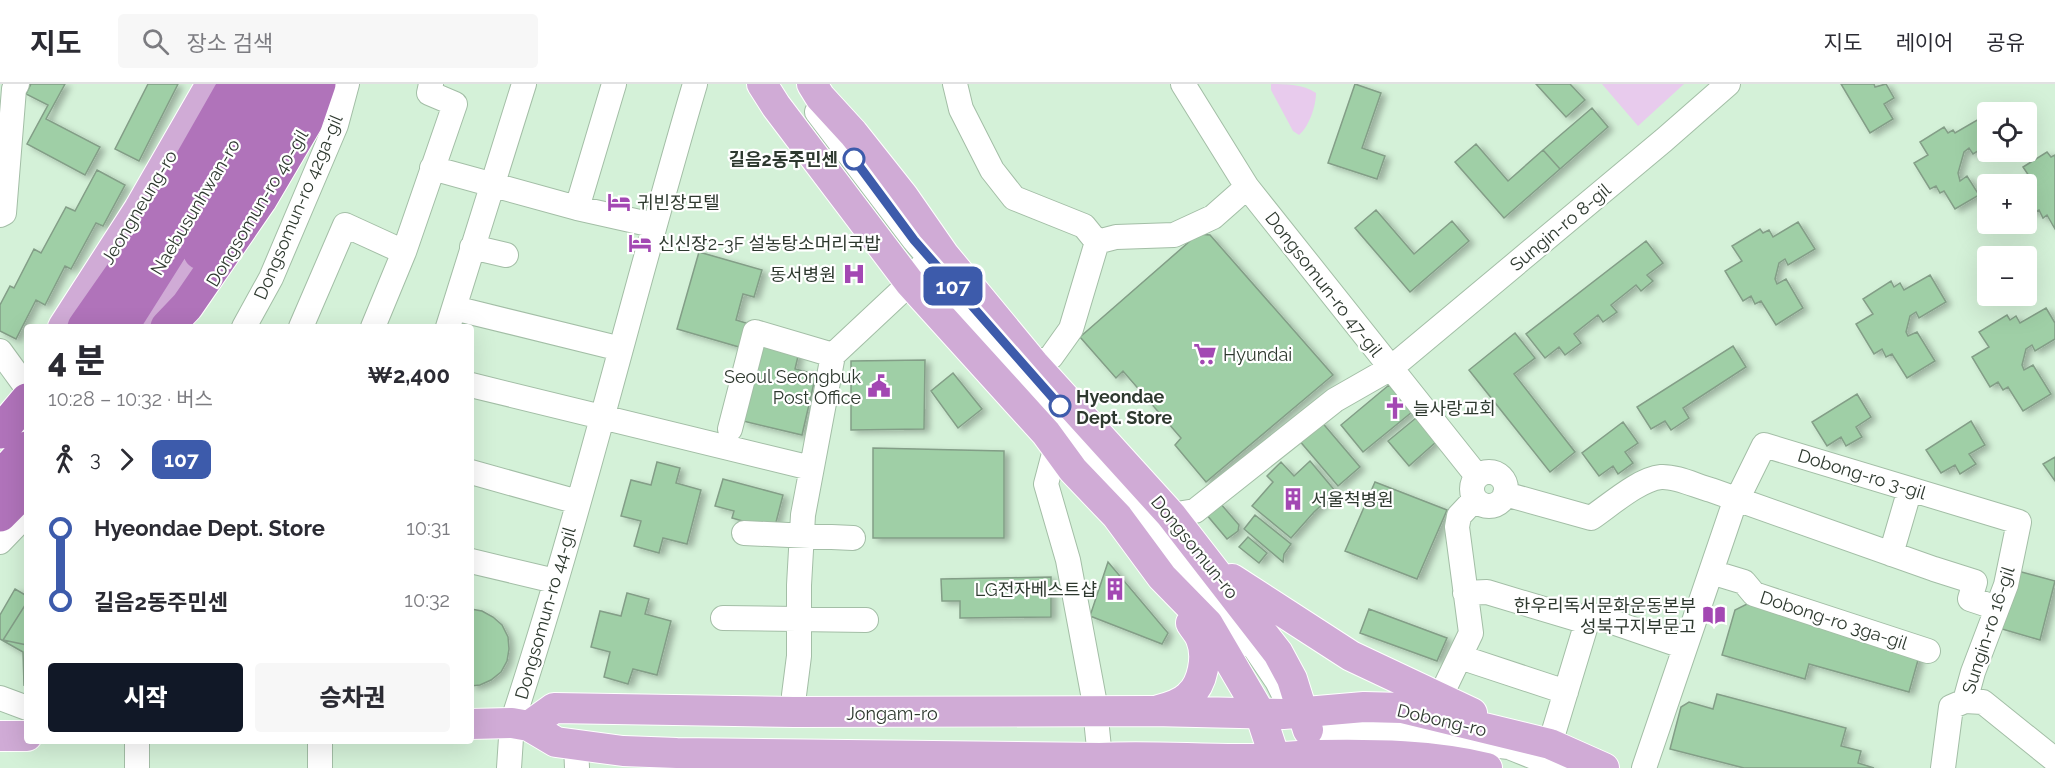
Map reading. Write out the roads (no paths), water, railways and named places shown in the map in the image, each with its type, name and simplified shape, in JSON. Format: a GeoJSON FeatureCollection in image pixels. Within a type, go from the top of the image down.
{"type":"FeatureCollection","features":[{"type":"Feature","properties":{"kind":"highway"},"geometry":{"type":"LineString","coordinates":[[86,324],[153,228],[235,84]]}},
{"type":"Feature","properties":{"kind":"highway","name":"Naebusunhwan-ro"},"geometry":{"type":"LineString","coordinates":[[124,324],[198,206],[239,134],[263,84]]}},
{"type":"Feature","properties":{"kind":"highway","name":"Naebusunhwan-ro"},"geometry":{"type":"LineString","coordinates":[[154,324],[208,240],[264,141],[291,84]]}},
{"type":"Feature","properties":{"kind":"highway"},"geometry":{"type":"LineString","coordinates":[[170,324],[187,306],[260,200],[306,122],[319,84]]}},
{"type":"Feature","properties":{"kind":"highway"},"geometry":{"type":"LineString","coordinates":[[0,432],[24,396]]}},
{"type":"Feature","properties":{"kind":"highway"},"geometry":{"type":"LineString","coordinates":[[0,478],[24,451]]}},
{"type":"Feature","properties":{"kind":"highway"},"geometry":{"type":"LineString","coordinates":[[0,515],[24,491]]}},
{"type":"Feature","properties":{"kind":"main road","name":"Jeongneung-ro"},"geometry":{"type":"LineString","coordinates":[[65,324],[139,209],[211,84]]}},
{"type":"Feature","properties":{"kind":"main road","name":"Jeongneung-ro"},"geometry":{"type":"LineString","coordinates":[[92,324],[112,299],[186,185],[242,84]]}},
{"type":"Feature","properties":{"kind":"main road"},"geometry":{"type":"LineString","coordinates":[[146,324],[227,195],[256,144],[285,84]]}},
{"type":"Feature","properties":{"kind":"main road","name":"Dongsomun-ro"},"geometry":{"type":"LineString","coordinates":[[762,84],[776,106],[910,283],[1051,439],[1073,470],[1117,516],[1162,577],[1208,624],[1299,729]]}},
{"type":"Feature","properties":{"kind":"main road","name":"Dongsomun-ro"},"geometry":{"type":"LineString","coordinates":[[812,84],[820,97],[854,133],[945,255],[1034,364],[1171,515],[1278,653],[1292,679],[1299,729],[1276,763]]}},
{"type":"Feature","properties":{"kind":"main road"},"geometry":{"type":"LineString","coordinates":[[0,412],[24,394]]}},
{"type":"Feature","properties":{"kind":"main road"},"geometry":{"type":"LineString","coordinates":[[0,439],[24,397]]}},
{"type":"Feature","properties":{"kind":"main road"},"geometry":{"type":"LineString","coordinates":[[0,503],[24,481]]}},
{"type":"Feature","properties":{"kind":"main road"},"geometry":{"type":"LineString","coordinates":[[1208,562],[1238,584],[1351,656],[1439,696],[1515,735]]}},
{"type":"Feature","properties":{"kind":"main road"},"geometry":{"type":"LineString","coordinates":[[1153,711],[1175,706],[1191,696],[1202,673],[1205,660],[1202,639],[1162,577]]}},
{"type":"Feature","properties":{"kind":"main road","name":"Dobong-ro"},"geometry":{"type":"LineString","coordinates":[[1276,763],[1299,729],[1364,707],[1402,708],[1515,735],[1548,760],[1604,768]]}},
{"type":"Feature","properties":{"kind":"main road","name":"Jongam-ro"},"geometry":{"type":"LineString","coordinates":[[520,724],[554,708],[794,712],[1095,713],[1153,711],[1299,729]]}},
{"type":"Feature","properties":{"kind":"main road"},"geometry":{"type":"LineString","coordinates":[[474,724],[520,724],[556,742],[577,756],[623,751],[1110,763],[1135,756],[1226,763],[1276,763]]}},
{"type":"Feature","properties":{"kind":"main road","name":"Dobong-ro"},"geometry":{"type":"LineString","coordinates":[[1299,729],[1383,755],[1458,761],[1487,768]]}},
{"type":"Feature","properties":{"kind":"main road"},"geometry":{"type":"LineString","coordinates":[[0,736],[24,736]]}},
{"type":"Feature","properties":{"kind":"main road"},"geometry":{"type":"LineString","coordinates":[[1380,768],[1422,768]]}},
{"type":"Feature","properties":{"kind":"street"},"geometry":{"type":"LineString","coordinates":[[0,215],[4,213],[14,89],[17,84]]}},
{"type":"Feature","properties":{"kind":"street","name":"Dongsomun-ro 40-gil"},"geometry":{"type":"LineString","coordinates":[[185,324],[303,137],[324,84]]}},
{"type":"Feature","properties":{"kind":"street","name":"Dongsomun-ro 42ga-gil"},"geometry":{"type":"LineString","coordinates":[[246,324],[271,278],[336,125],[347,84]]}},
{"type":"Feature","properties":{"kind":"street"},"geometry":{"type":"LineString","coordinates":[[374,324],[404,252],[455,104],[429,93],[431,84]]}},
{"type":"Feature","properties":{"kind":"street"},"geometry":{"type":"LineString","coordinates":[[524,84],[451,317],[621,349]]}},
{"type":"Feature","properties":{"kind":"street"},"geometry":{"type":"LineString","coordinates":[[577,208],[614,84]]}},
{"type":"Feature","properties":{"kind":"street","name":"Dongsomun-ro 44-gil"},"geometry":{"type":"LineString","coordinates":[[509,768],[555,581],[621,349],[653,225],[695,84]]}},
{"type":"Feature","properties":{"kind":"street"},"geometry":{"type":"LineString","coordinates":[[777,84],[910,252],[1089,451],[1243,641],[1267,682],[1275,703],[1299,729],[1326,741],[1380,742],[1548,760],[1590,614],[1685,647]]}},
{"type":"Feature","properties":{"kind":"street"},"geometry":{"type":"LineString","coordinates":[[798,84],[914,240],[1099,450],[1247,635],[1277,681],[1299,729]]}},
{"type":"Feature","properties":{"kind":"street"},"geometry":{"type":"LineString","coordinates":[[955,84],[961,109],[987,160],[1014,198],[1084,226],[1097,242]]}},
{"type":"Feature","properties":{"kind":"street","name":"Dongsomun-ro 47-gil"},"geometry":{"type":"LineString","coordinates":[[1171,515],[1195,511],[1335,400],[1391,368],[1247,187],[1183,84]]}},
{"type":"Feature","properties":{"kind":"street","name":"Sungin-ro 8-gil"},"geometry":{"type":"LineString","coordinates":[[1391,368],[1664,140],[1721,86]]}},
{"type":"Feature","properties":{"kind":"street"},"geometry":{"type":"LineString","coordinates":[[432,168],[577,208],[653,225]]}},
{"type":"Feature","properties":{"kind":"street"},"geometry":{"type":"LineString","coordinates":[[1097,242],[1116,237],[1174,234],[1213,217],[1247,187]]}},
{"type":"Feature","properties":{"kind":"street"},"geometry":{"type":"LineString","coordinates":[[302,324],[345,225],[404,252]]}},
{"type":"Feature","properties":{"kind":"street"},"geometry":{"type":"LineString","coordinates":[[1034,364],[1051,357],[1071,329],[1097,242]]}},
{"type":"Feature","properties":{"kind":"street"},"geometry":{"type":"LineString","coordinates":[[472,247],[506,255]]}},
{"type":"Feature","properties":{"kind":"street"},"geometry":{"type":"LineString","coordinates":[[794,712],[799,656],[802,535],[811,468],[833,355],[910,283]]}},
{"type":"Feature","properties":{"kind":"street"},"geometry":{"type":"LineString","coordinates":[[730,429],[752,332],[833,355]]}},
{"type":"Feature","properties":{"kind":"street"},"geometry":{"type":"LineString","coordinates":[[995,349],[1036,411],[1051,439],[1121,492]]}},
{"type":"Feature","properties":{"kind":"street"},"geometry":{"type":"LineString","coordinates":[[0,351],[24,390]]}},
{"type":"Feature","properties":{"kind":"street"},"geometry":{"type":"LineString","coordinates":[[1391,368],[1476,487],[1481,504],[1495,505],[1502,501],[1505,495],[1592,518],[1626,494],[1660,477],[1711,490],[1975,582],[1970,599],[1997,608]]}},
{"type":"Feature","properties":{"kind":"street"},"geometry":{"type":"LineString","coordinates":[[474,386],[811,468]]}},
{"type":"Feature","properties":{"kind":"street"},"geometry":{"type":"LineString","coordinates":[[1051,439],[1046,484],[1068,560],[1095,713],[1110,763]]}},
{"type":"Feature","properties":{"kind":"street","name":"Dobong-ro 3-gil"},"geometry":{"type":"LineString","coordinates":[[1644,768],[1737,500],[1764,445],[2019,522]]}},
{"type":"Feature","properties":{"kind":"street","name":"Dongsomun-ro 44-gil"},"geometry":{"type":"LineString","coordinates":[[474,473],[578,502]]}},
{"type":"Feature","properties":{"kind":"street"},"geometry":{"type":"LineString","coordinates":[[1439,696],[1471,633],[1457,527],[1459,516],[1476,487]]}},
{"type":"Feature","properties":{"kind":"street"},"geometry":{"type":"LineString","coordinates":[[1891,554],[1910,489]]}},
{"type":"Feature","properties":{"kind":"street"},"geometry":{"type":"LineString","coordinates":[[0,542],[24,517]]}},
{"type":"Feature","properties":{"kind":"street","name":"Sungin-ro 16-gil"},"geometry":{"type":"LineString","coordinates":[[2019,522],[2006,585],[1973,672],[1965,701],[1983,702],[2055,760]]}},
{"type":"Feature","properties":{"kind":"street"},"geometry":{"type":"LineString","coordinates":[[744,533],[853,538]]}},
{"type":"Feature","properties":{"kind":"street"},"geometry":{"type":"LineString","coordinates":[[474,562],[555,581]]}},
{"type":"Feature","properties":{"kind":"street","name":"Dobong-ro 3ga-gil"},"geometry":{"type":"LineString","coordinates":[[1711,572],[1744,582],[1754,594],[1928,651]]}},
{"type":"Feature","properties":{"kind":"street"},"geometry":{"type":"LineString","coordinates":[[1465,593],[1487,592],[1587,622]]}},
{"type":"Feature","properties":{"kind":"street"},"geometry":{"type":"LineString","coordinates":[[723,618],[866,620]]}},
{"type":"Feature","properties":{"kind":"street"},"geometry":{"type":"LineString","coordinates":[[1460,657],[1566,692]]}},
{"type":"Feature","properties":{"kind":"street"},"geometry":{"type":"LineString","coordinates":[[0,698],[24,707]]}},
{"type":"Feature","properties":{"kind":"street"},"geometry":{"type":"LineString","coordinates":[[1943,768],[1951,707],[1965,701]]}},
{"type":"Feature","properties":{"kind":"street"},"geometry":{"type":"LineString","coordinates":[[137,744],[137,768]]}},
{"type":"Feature","properties":{"kind":"street"},"geometry":{"type":"LineString","coordinates":[[320,744],[320,768]]}},
{"type":"Feature","properties":{"kind":"place","name":"길음2동주민센"},"geometry":{"type":"Point","coordinates":[854,159]}},
{"type":"Feature","properties":{"kind":"place","name":"귀빈장모텔"},"geometry":{"type":"Point","coordinates":[619,202]}},
{"type":"Feature","properties":{"kind":"place","name":"신신장2-3F 설농탕소머리국밥"},"geometry":{"type":"Point","coordinates":[640,243]}},
{"type":"Feature","properties":{"kind":"place","name":"동서병원"},"geometry":{"type":"Point","coordinates":[854,274]}},
{"type":"Feature","properties":{"kind":"place","name":"Hyundai"},"geometry":{"type":"Point","coordinates":[1205,354]}},
{"type":"Feature","properties":{"kind":"place","name":"Seoul Seongbuk Post Office"},"geometry":{"type":"Point","coordinates":[879,386]}},
{"type":"Feature","properties":{"kind":"place","name":"Hyeondae Dept. Store"},"geometry":{"type":"Point","coordinates":[1060,406]}},
{"type":"Feature","properties":{"kind":"place","name":"늘사랑교회"},"geometry":{"type":"Point","coordinates":[1395,408]}},
{"type":"Feature","properties":{"kind":"place","name":"서울척병원"},"geometry":{"type":"Point","coordinates":[1293,499]}},
{"type":"Feature","properties":{"kind":"place","name":"LG전자베스트샵"},"geometry":{"type":"Point","coordinates":[1115,589]}},
{"type":"Feature","properties":{"kind":"place","name":"한우리독서문화운동본부 성북구지부문고"},"geometry":{"type":"Point","coordinates":[1714,615]}}]}
